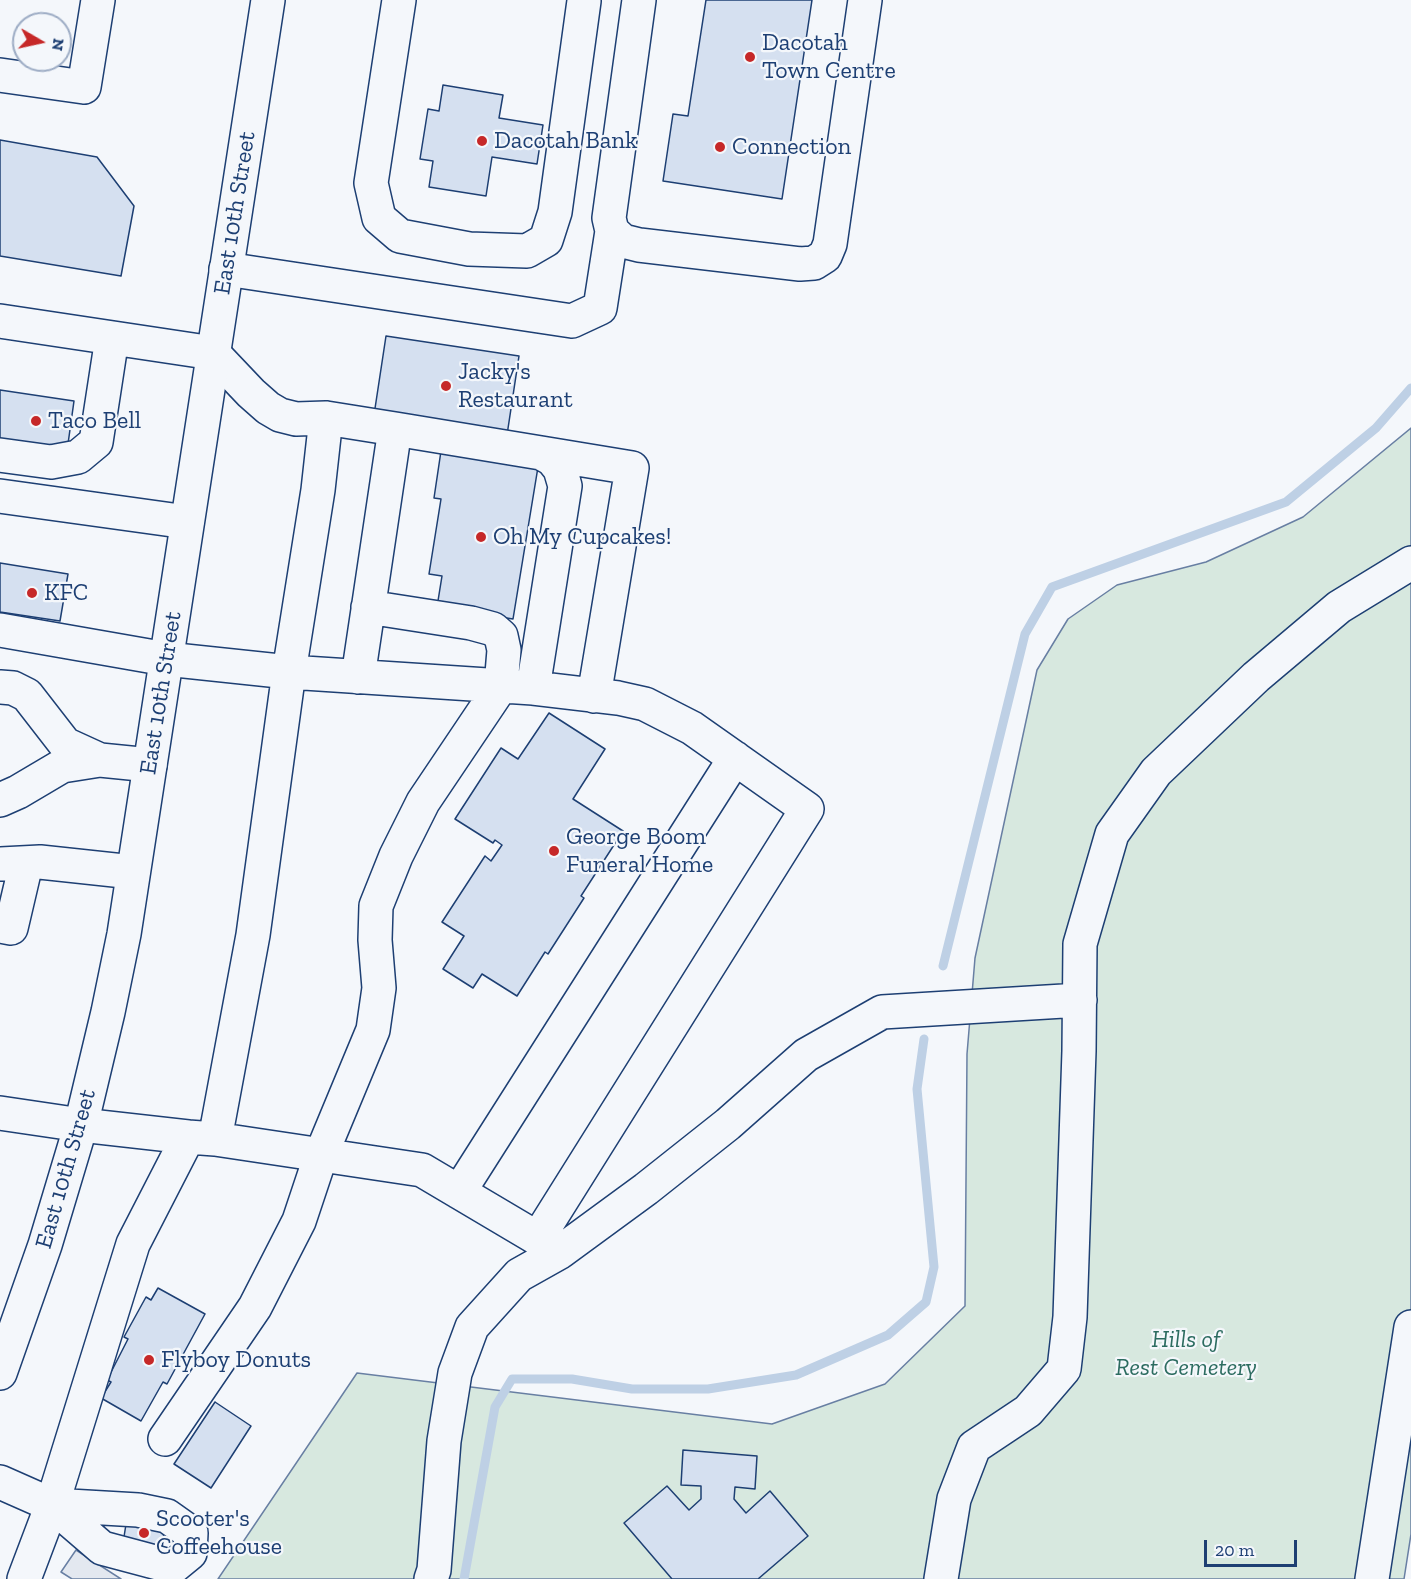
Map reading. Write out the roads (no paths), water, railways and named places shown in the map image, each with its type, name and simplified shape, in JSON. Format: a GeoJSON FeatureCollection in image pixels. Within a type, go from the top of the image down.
{"type":"FeatureCollection","features":[{"type":"Feature","properties":{"kind":"main road"},"geometry":{"type":"LineString","coordinates":[[0,75],[84,87],[98,0]]}},
{"type":"Feature","properties":{"kind":"main road","name":"East 10th Street"},"geometry":{"type":"LineString","coordinates":[[0,1373],[45,1245],[81,1125],[124,934],[268,0]]}},
{"type":"Feature","properties":{"kind":"main road"},"geometry":{"type":"LineString","coordinates":[[226,269],[572,321],[600,308],[612,231],[609,218],[638,4],[582,0],[555,212],[546,240],[527,251],[469,249],[400,236],[379,218],[371,183],[399,0]]}},
{"type":"Feature","properties":{"kind":"main road"},"geometry":{"type":"LineString","coordinates":[[612,231],[623,241],[639,246],[800,264],[814,263],[825,256],[830,244],[865,0]]}},
{"type":"Feature","properties":{"kind":"main road"},"geometry":{"type":"LineString","coordinates":[[0,321],[213,354],[251,393],[274,412],[296,419],[326,418],[632,468],[594,696]]}},
{"type":"Feature","properties":{"kind":"main road"},"geometry":{"type":"LineString","coordinates":[[0,455],[51,462],[78,457],[96,442],[112,338]]}},
{"type":"Feature","properties":{"kind":"main road"},"geometry":{"type":"LineString","coordinates":[[25,1578],[52,1505],[133,1244],[202,1138],[254,935],[289,672],[318,490],[326,418]]}},
{"type":"Feature","properties":{"kind":"main road"},"geometry":{"type":"LineString","coordinates":[[358,677],[395,429]]}},
{"type":"Feature","properties":{"kind":"main road"},"geometry":{"type":"LineString","coordinates":[[533,688],[565,486],[560,469],[552,459],[541,453]]}},
{"type":"Feature","properties":{"kind":"main road"},"geometry":{"type":"LineString","coordinates":[[0,496],[187,522]]}},
{"type":"Feature","properties":{"kind":"main road"},"geometry":{"type":"LineString","coordinates":[[941,1579],[954,1499],[974,1447],[1028,1411],[1064,1369],[1070,1317],[1080,944],[1112,834],[1156,772],[1256,677],[1339,607],[1411,563]]}},
{"type":"Feature","properties":{"kind":"main road"},"geometry":{"type":"LineString","coordinates":[[165,1439],[255,1307],[299,1221],[321,1155],[373,1030],[379,988],[375,940],[376,906],[396,856],[423,802],[501,686],[504,650],[501,636],[493,629],[471,623],[368,608]]}},
{"type":"Feature","properties":{"kind":"main road"},"geometry":{"type":"LineString","coordinates":[[0,630],[166,660],[289,672],[533,688],[645,704],[692,728],[807,809],[549,1245],[472,1327],[454,1373],[444,1441],[434,1570],[431,1579]]}},
{"type":"Feature","properties":{"kind":"main road"},"geometry":{"type":"LineString","coordinates":[[0,687],[13,688],[27,695],[65,744],[100,760]]}},
{"type":"Feature","properties":{"kind":"main road"},"geometry":{"type":"LineString","coordinates":[[459,1192],[735,758]]}},
{"type":"Feature","properties":{"kind":"main road"},"geometry":{"type":"LineString","coordinates":[[0,800],[62,766],[100,760],[150,765]]}},
{"type":"Feature","properties":{"kind":"main road"},"geometry":{"type":"LineString","coordinates":[[0,926],[11,928],[13,864],[39,862],[133,872]]}},
{"type":"Feature","properties":{"kind":"main road"},"geometry":{"type":"LineString","coordinates":[[549,1245],[646,1189],[728,1124],[806,1055],[882,1012],[1080,1000]]}},
{"type":"Feature","properties":{"kind":"main road"},"geometry":{"type":"LineString","coordinates":[[0,1113],[81,1125],[202,1138],[422,1170],[549,1245]]}},
{"type":"Feature","properties":{"kind":"main road"},"geometry":{"type":"LineString","coordinates":[[1372,1579],[1411,1327]]}},
{"type":"Feature","properties":{"kind":"main road"},"geometry":{"type":"LineString","coordinates":[[0,1482],[52,1505]]}},
{"type":"Feature","properties":{"kind":"waterway"},"geometry":{"type":"LineString","coordinates":[[943,966],[1025,634],[1052,587],[1286,502],[1376,428],[1411,388]]}},
{"type":"Feature","properties":{"kind":"waterway"},"geometry":{"type":"LineString","coordinates":[[464,1579],[495,1407],[512,1379],[572,1379],[632,1389],[708,1389],[796,1375],[888,1335],[926,1302],[934,1267],[917,1089],[924,1039]]}},
{"type":"Feature","properties":{"kind":"place","name":"Dacotah Town Centre"},"geometry":{"type":"Point","coordinates":[750,57]}},
{"type":"Feature","properties":{"kind":"place","name":"Dacotah Bank"},"geometry":{"type":"Point","coordinates":[482,141]}},
{"type":"Feature","properties":{"kind":"place","name":"Connection"},"geometry":{"type":"Point","coordinates":[720,147]}},
{"type":"Feature","properties":{"kind":"place","name":"Jacky's Restaurant"},"geometry":{"type":"Point","coordinates":[446,386]}},
{"type":"Feature","properties":{"kind":"place","name":"Taco Bell"},"geometry":{"type":"Point","coordinates":[36,421]}},
{"type":"Feature","properties":{"kind":"place","name":"Oh My Cupcakes!"},"geometry":{"type":"Point","coordinates":[481,537]}},
{"type":"Feature","properties":{"kind":"place","name":"KFC"},"geometry":{"type":"Point","coordinates":[32,593]}},
{"type":"Feature","properties":{"kind":"place","name":"George Boom Funeral Home"},"geometry":{"type":"Point","coordinates":[554,851]}},
{"type":"Feature","properties":{"kind":"place","name":"Flyboy Donuts"},"geometry":{"type":"Point","coordinates":[149,1360]}},
{"type":"Feature","properties":{"kind":"place","name":"Scooter's Coffeehouse"},"geometry":{"type":"Point","coordinates":[144,1533]}},
{"type":"Feature","properties":{"kind":"park label","name":"Hills of Rest Cemetery"},"geometry":{"type":"Point","coordinates":[1186,1354]}}]}
